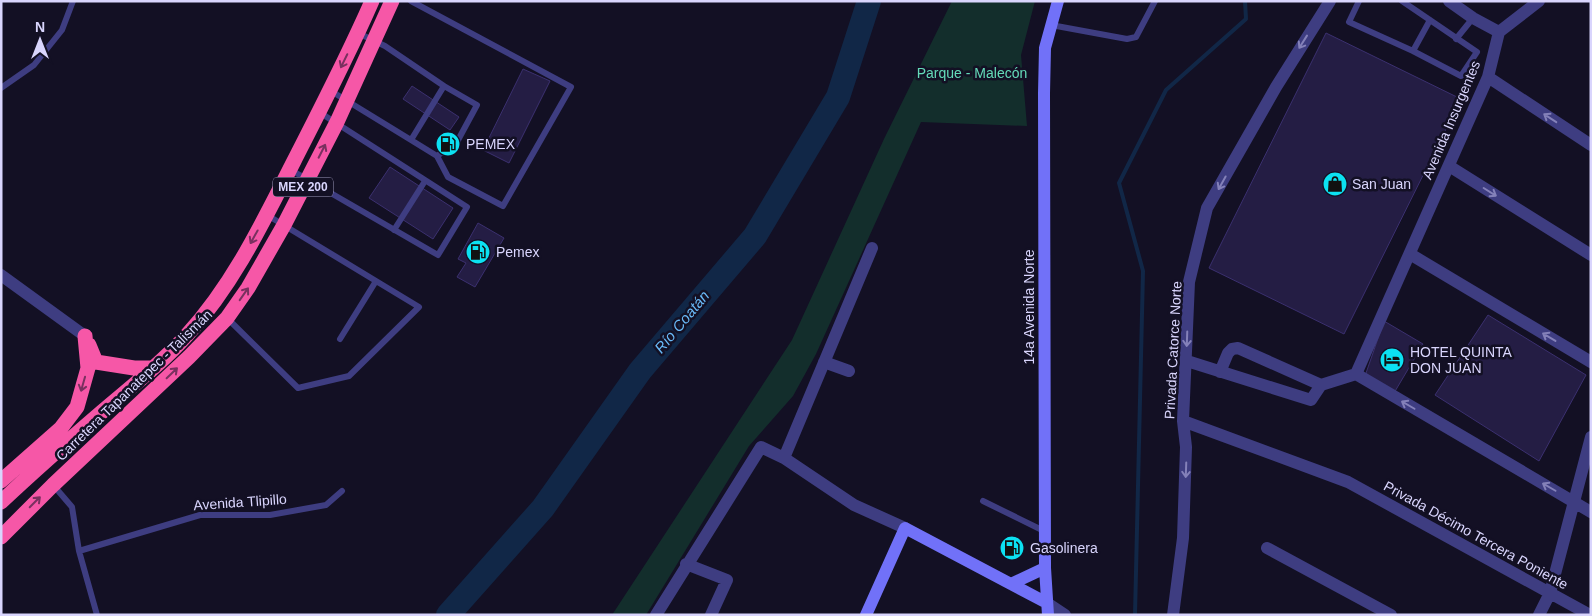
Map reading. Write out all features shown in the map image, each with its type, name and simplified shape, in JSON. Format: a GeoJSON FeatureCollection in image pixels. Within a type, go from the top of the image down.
{"type":"FeatureCollection","features":[{"type":"Feature","properties":{"kind":"highway","name":"Carretera Tapanatepec - Talismán"},"geometry":{"type":"LineString","coordinates":[[1,502],[47,459],[153,368],[188,335],[214,302],[239,265],[267,215],[358,34],[372,1]]}},
{"type":"Feature","properties":{"kind":"highway","name":"Carretera Tapanatepec - Talismán"},"geometry":{"type":"LineString","coordinates":[[1,537],[53,484],[189,357],[227,318],[260,269],[307,180],[337,122],[392,1]]}},
{"type":"Feature","properties":{"kind":"highway"},"geometry":{"type":"LineString","coordinates":[[85,336],[96,362],[125,367],[153,368]]}},
{"type":"Feature","properties":{"kind":"highway"},"geometry":{"type":"LineString","coordinates":[[1,481],[61,428],[77,407],[88,368],[85,336]]}},
{"type":"Feature","properties":{"kind":"main road","name":"14a Avenida Norte"},"geometry":{"type":"LineString","coordinates":[[1047,609],[1044,531],[1044,93],[1046,48],[1058,1]]}},
{"type":"Feature","properties":{"kind":"main road"},"geometry":{"type":"LineString","coordinates":[[866,615],[905,528],[1011,584],[1047,609]]}},
{"type":"Feature","properties":{"kind":"main road"},"geometry":{"type":"LineString","coordinates":[[1011,584],[1045,568]]}},
{"type":"Feature","properties":{"kind":"street","name":"Privada Catorce Norte"},"geometry":{"type":"LineString","coordinates":[[1173,615],[1183,538],[1186,446],[1183,421],[1189,282],[1207,208],[1276,87],[1330,1]]}},
{"type":"Feature","properties":{"kind":"street"},"geometry":{"type":"LineString","coordinates":[[1449,1],[1473,18],[1499,32],[1539,1]]}},
{"type":"Feature","properties":{"kind":"street","name":"Avenida Insurgentes"},"geometry":{"type":"LineString","coordinates":[[1356,374],[1488,77],[1499,32]]}},
{"type":"Feature","properties":{"kind":"street"},"geometry":{"type":"LineString","coordinates":[[1488,77],[1591,145]]}},
{"type":"Feature","properties":{"kind":"street"},"geometry":{"type":"LineString","coordinates":[[1449,166],[1591,255]]}},
{"type":"Feature","properties":{"kind":"street"},"geometry":{"type":"LineString","coordinates":[[784,458],[872,248]]}},
{"type":"Feature","properties":{"kind":"street"},"geometry":{"type":"LineString","coordinates":[[1410,254],[1591,362]]}},
{"type":"Feature","properties":{"kind":"street"},"geometry":{"type":"LineString","coordinates":[[1,275],[85,336]]}},
{"type":"Feature","properties":{"kind":"street"},"geometry":{"type":"LineString","coordinates":[[1220,372],[1228,354],[1232,349],[1238,348],[1321,385]]}},
{"type":"Feature","properties":{"kind":"street"},"geometry":{"type":"LineString","coordinates":[[1186,361],[1311,400],[1321,385],[1356,374],[1591,512]]}},
{"type":"Feature","properties":{"kind":"street"},"geometry":{"type":"LineString","coordinates":[[824,362],[849,370]]}},
{"type":"Feature","properties":{"kind":"street","name":"Privada Décimo Tercera Poniente"},"geometry":{"type":"LineString","coordinates":[[1183,421],[1348,482],[1590,615]]}},
{"type":"Feature","properties":{"kind":"street"},"geometry":{"type":"LineString","coordinates":[[1539,615],[1550,593],[1591,437]]}},
{"type":"Feature","properties":{"kind":"street"},"geometry":{"type":"LineString","coordinates":[[658,614],[686,564],[760,447],[784,458],[854,505],[905,528]]}},
{"type":"Feature","properties":{"kind":"street"},"geometry":{"type":"LineString","coordinates":[[1267,548],[1391,615]]}},
{"type":"Feature","properties":{"kind":"street"},"geometry":{"type":"LineString","coordinates":[[686,564],[727,580],[710,615]]}},
{"type":"Feature","properties":{"kind":"street"},"geometry":{"type":"LineString","coordinates":[[1047,609],[1065,615]]}},
{"type":"Feature","properties":{"kind":"lane"},"geometry":{"type":"LineString","coordinates":[[1,88],[34,65],[62,30],[72,1]]}},
{"type":"Feature","properties":{"kind":"lane"},"geometry":{"type":"LineString","coordinates":[[330,90],[437,156],[448,178],[503,206],[570,87],[411,1]]}},
{"type":"Feature","properties":{"kind":"lane"},"geometry":{"type":"LineString","coordinates":[[1051,25],[1127,39],[1136,37],[1155,1]]}},
{"type":"Feature","properties":{"kind":"lane"},"geometry":{"type":"LineString","coordinates":[[1357,1],[1349,22],[1413,50],[1460,76],[1477,52],[1402,1]]}},
{"type":"Feature","properties":{"kind":"lane"},"geometry":{"type":"LineString","coordinates":[[1456,39],[1473,18]]}},
{"type":"Feature","properties":{"kind":"lane"},"geometry":{"type":"LineString","coordinates":[[1413,50],[1430,20]]}},
{"type":"Feature","properties":{"kind":"lane"},"geometry":{"type":"LineString","coordinates":[[358,34],[385,46],[444,86],[477,105],[457,142],[437,156]]}},
{"type":"Feature","properties":{"kind":"lane"},"geometry":{"type":"LineString","coordinates":[[411,140],[444,86]]}},
{"type":"Feature","properties":{"kind":"lane"},"geometry":{"type":"LineString","coordinates":[[290,170],[438,255],[467,208],[319,112]]}},
{"type":"Feature","properties":{"kind":"lane"},"geometry":{"type":"LineString","coordinates":[[394,230],[425,180]]}},
{"type":"Feature","properties":{"kind":"lane"},"geometry":{"type":"LineString","coordinates":[[227,318],[298,388],[349,376],[419,307],[267,215]]}},
{"type":"Feature","properties":{"kind":"lane"},"geometry":{"type":"LineString","coordinates":[[340,339],[376,281]]}},
{"type":"Feature","properties":{"kind":"lane"},"geometry":{"type":"LineString","coordinates":[[53,484],[72,507],[79,551],[97,615]]}},
{"type":"Feature","properties":{"kind":"lane","name":"Avenida Tlipillo"},"geometry":{"type":"LineString","coordinates":[[79,551],[200,515],[270,515],[326,505],[342,491]]}},
{"type":"Feature","properties":{"kind":"lane"},"geometry":{"type":"LineString","coordinates":[[983,501],[1044,531]]}},
{"type":"Feature","properties":{"kind":"green space","name":"Parque - Malecón"},"geometry":{"type":"Polygon","coordinates":[[[952,1],[1035,1],[1021,55],[1027,126],[921,122],[816,354],[793,396],[749,446],[646,615],[612,615],[792,340],[884,139],[952,1]]]}},
{"type":"Feature","properties":{"kind":"building","name":"San Juan"},"geometry":{"type":"Polygon","coordinates":[[[1326,33],[1461,99],[1344,334],[1209,268],[1326,33]]]}},
{"type":"Feature","properties":{"kind":"building"},"geometry":{"type":"Polygon","coordinates":[[[523,69],[550,81],[509,163],[483,150],[523,69]]]}},
{"type":"Feature","properties":{"kind":"building"},"geometry":{"type":"Polygon","coordinates":[[[412,86],[459,117],[450,130],[403,99],[412,86]]]}},
{"type":"Feature","properties":{"kind":"building"},"geometry":{"type":"Polygon","coordinates":[[[390,167],[453,208],[433,239],[369,198],[390,167]]]}},
{"type":"Feature","properties":{"kind":"building"},"geometry":{"type":"Polygon","coordinates":[[[478,223],[504,238],[475,287],[457,277],[466,263],[458,259],[478,223]]]}},
{"type":"Feature","properties":{"kind":"building"},"geometry":{"type":"Polygon","coordinates":[[[1488,315],[1586,375],[1539,461],[1435,395],[1488,315]]]}},
{"type":"Feature","properties":{"kind":"building","name":"HOTEL QUINTA DON JUAN"},"geometry":{"type":"Polygon","coordinates":[[[1384,321],[1423,344],[1394,393],[1365,376],[1384,321]]]}},
{"type":"Feature","properties":{"kind":"waterway","name":"Río Coatán"},"geometry":{"type":"LineString","coordinates":[[448,615],[543,508],[640,371],[755,236],[838,97],[869,1]]}},
{"type":"Feature","properties":{"kind":"waterway"},"geometry":{"type":"LineString","coordinates":[[1135,615],[1143,271],[1119,183],[1166,90],[1246,19],[1245,1]]}},
{"type":"Feature","properties":{"kind":"place","name":"PEMEX"},"geometry":{"type":"Point","coordinates":[448,144]}},
{"type":"Feature","properties":{"kind":"place","name":"San Juan"},"geometry":{"type":"Point","coordinates":[1335,184]}},
{"type":"Feature","properties":{"kind":"place","name":"Pemex"},"geometry":{"type":"Point","coordinates":[478,252]}},
{"type":"Feature","properties":{"kind":"place","name":"HOTEL QUINTA DON JUAN"},"geometry":{"type":"Point","coordinates":[1392,360]}},
{"type":"Feature","properties":{"kind":"place","name":"Gasolinera"},"geometry":{"type":"Point","coordinates":[1012,548]}}]}
